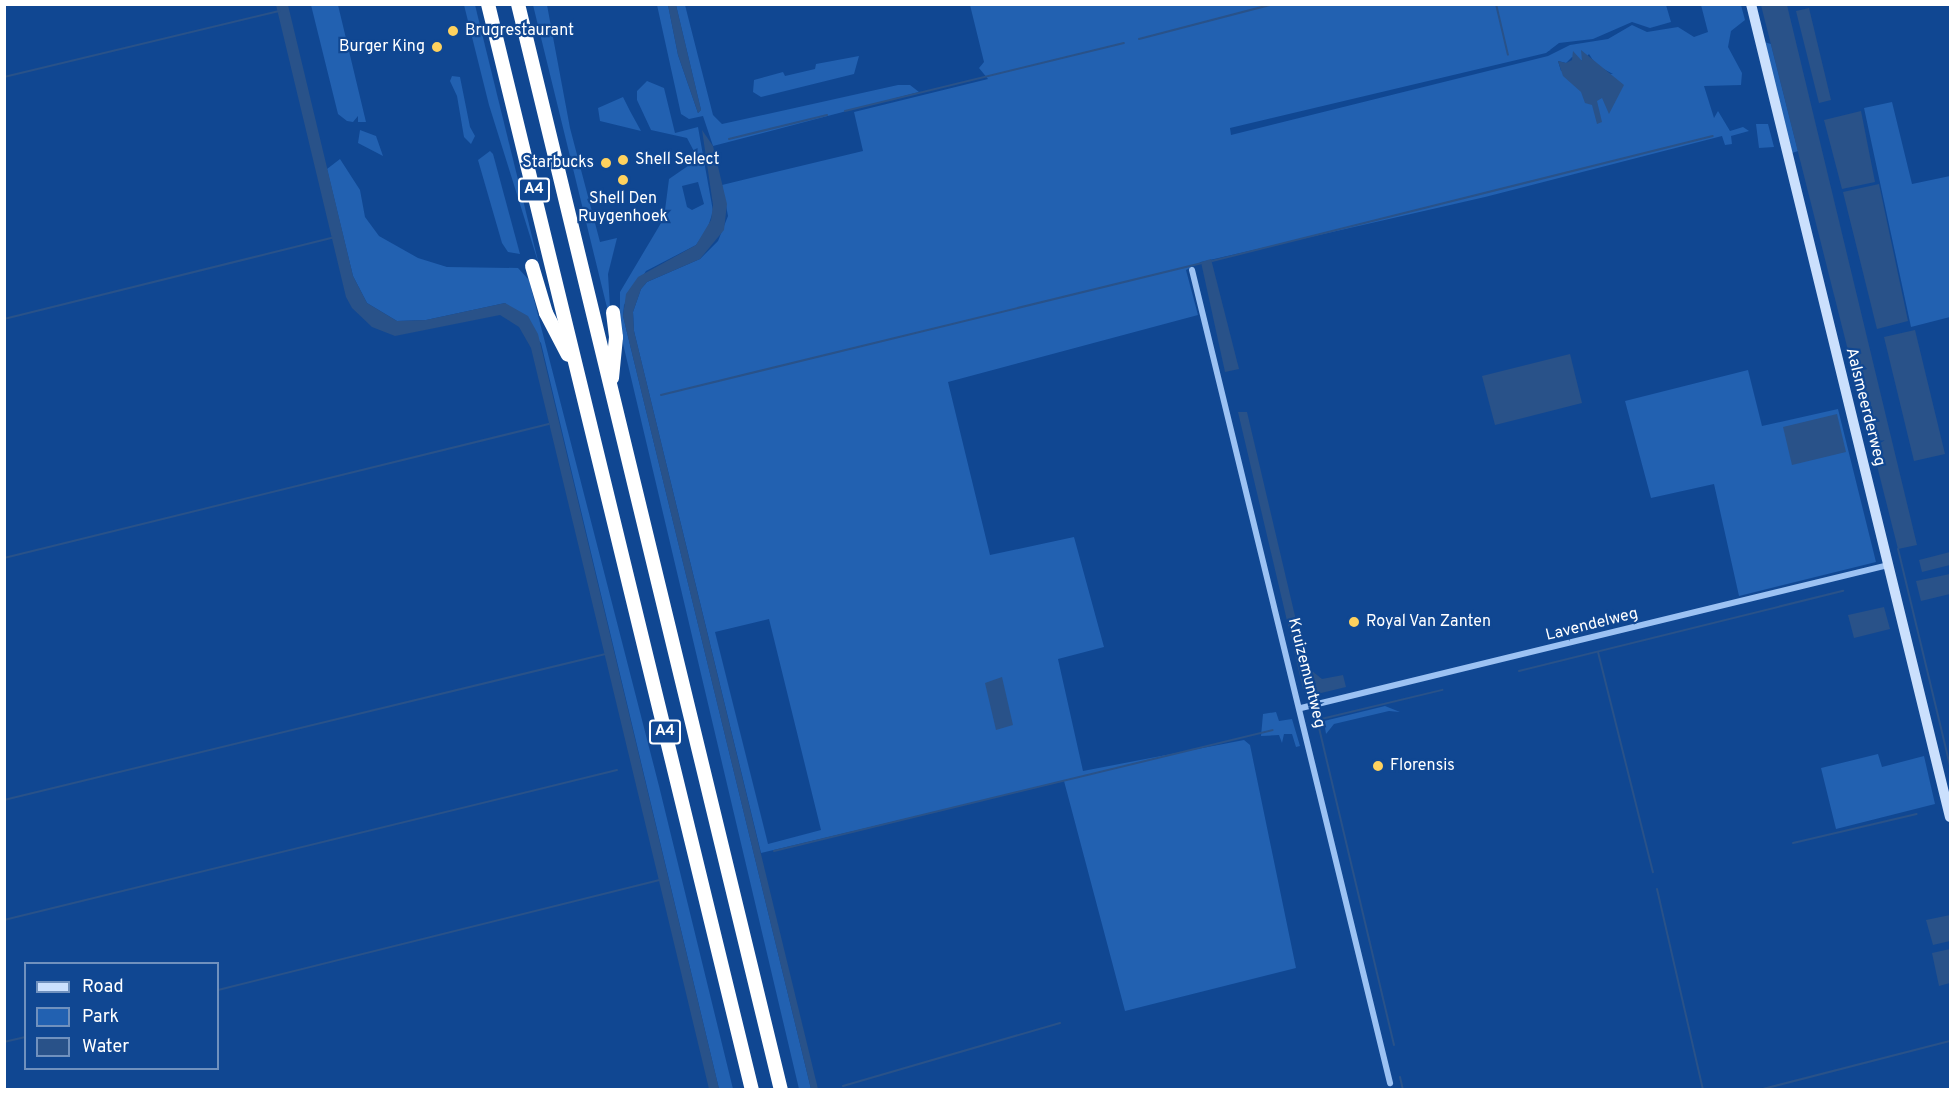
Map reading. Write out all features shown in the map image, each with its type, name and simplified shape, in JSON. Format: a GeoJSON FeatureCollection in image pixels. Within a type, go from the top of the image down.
{"type":"FeatureCollection","features":[{"type":"Feature","properties":{"kind":"highway","name":"A4"},"geometry":{"type":"LineString","coordinates":[[488,4],[752,1089]]}},
{"type":"Feature","properties":{"kind":"highway","name":"A4"},"geometry":{"type":"LineString","coordinates":[[518,4],[781,1089]]}},
{"type":"Feature","properties":{"kind":"highway","name":"A4"},"geometry":{"type":"LineString","coordinates":[[532,266],[546,313],[579,375]]}},
{"type":"Feature","properties":{"kind":"highway","name":"A4"},"geometry":{"type":"LineString","coordinates":[[611,389],[616,337],[614,312]]}},
{"type":"Feature","properties":{"kind":"street","name":"Aalsmeerderweg"},"geometry":{"type":"LineString","coordinates":[[1751,4],[1950,817]]}},
{"type":"Feature","properties":{"kind":"street","name":"Kruizemuntweg"},"geometry":{"type":"LineString","coordinates":[[1192,270],[1301,708],[1390,1083]]}},
{"type":"Feature","properties":{"kind":"street","name":"Lavendelweg"},"geometry":{"type":"LineString","coordinates":[[1301,708],[1888,565]]}},
{"type":"Feature","properties":{"kind":"green space"},"geometry":{"type":"Polygon","coordinates":[[[311,5],[338,5],[366,122],[358,122],[358,116],[353,122],[347,121],[338,114],[311,5]]]}},
{"type":"Feature","properties":{"kind":"green space"},"geometry":{"type":"Polygon","coordinates":[[[464,5],[475,5],[539,265],[489,105],[464,5]]]}},
{"type":"Feature","properties":{"kind":"green space"},"geometry":{"type":"Polygon","coordinates":[[[533,5],[547,5],[570,128],[600,242],[617,238],[608,274],[611,324],[533,5]]]}},
{"type":"Feature","properties":{"kind":"green space"},"geometry":{"type":"Polygon","coordinates":[[[657,5],[668,5],[678,55],[698,113],[701,110],[676,5],[685,5],[713,115],[722,124],[898,85],[910,85],[919,92],[713,146],[703,116],[689,119],[681,114],[657,5]]]}},
{"type":"Feature","properties":{"kind":"green space"},"geometry":{"type":"Polygon","coordinates":[[[970,5],[1666,5],[1671,22],[1650,28],[1632,22],[1593,39],[1559,43],[1546,53],[1230,128],[1231,135],[1548,56],[1570,45],[1608,39],[1632,25],[1647,32],[1678,27],[1694,37],[1708,32],[1701,5],[1741,5],[1745,20],[1731,31],[1728,47],[1742,73],[1741,85],[1704,86],[1714,118],[1718,111],[1730,131],[1743,127],[1749,131],[1731,136],[1732,144],[1725,145],[1722,136],[1485,197],[1201,262],[1186,270],[1198,315],[948,382],[990,555],[1074,537],[1104,647],[1058,659],[1083,771],[1244,740],[1250,745],[1296,968],[1125,1011],[1064,781],[761,853],[634,331],[633,312],[641,289],[647,282],[700,259],[718,241],[728,216],[722,185],[863,151],[854,112],[988,79],[979,68],[984,62],[970,5]],[[1589,54],[1583,61],[1572,57],[1566,63],[1558,61],[1561,71],[1613,74],[1596,65],[1589,54]],[[769,619],[715,632],[768,844],[821,830],[769,619]]]}},
{"type":"Feature","properties":{"kind":"green space"},"geometry":{"type":"Polygon","coordinates":[[[1764,42],[1771,44],[1798,151],[1792,153],[1764,42]]]}},
{"type":"Feature","properties":{"kind":"green space"},"geometry":{"type":"Polygon","coordinates":[[[859,56],[854,74],[761,97],[753,92],[754,80],[783,72],[785,76],[815,69],[816,64],[859,56]]]}},
{"type":"Feature","properties":{"kind":"green space"},"geometry":{"type":"Polygon","coordinates":[[[452,76],[460,77],[470,127],[475,136],[471,144],[464,137],[457,96],[450,81],[452,76]]]}},
{"type":"Feature","properties":{"kind":"green space"},"geometry":{"type":"Polygon","coordinates":[[[647,81],[664,88],[675,133],[698,127],[713,211],[707,230],[696,245],[646,271],[624,305],[623,316],[811,1089],[799,1089],[620,331],[620,292],[664,218],[669,179],[698,159],[687,138],[651,130],[637,100],[637,91],[647,81]],[[698,182],[682,186],[687,207],[692,210],[704,204],[698,182]]]}},
{"type":"Feature","properties":{"kind":"green space"},"geometry":{"type":"Polygon","coordinates":[[[623,97],[641,131],[600,121],[598,108],[623,97]]]}},
{"type":"Feature","properties":{"kind":"green space"},"geometry":{"type":"Polygon","coordinates":[[[1892,102],[1912,184],[1950,176],[1950,317],[1911,327],[1864,108],[1892,102]]]}},
{"type":"Feature","properties":{"kind":"green space"},"geometry":{"type":"Polygon","coordinates":[[[1756,124],[1768,124],[1774,147],[1759,148],[1756,124]]]}},
{"type":"Feature","properties":{"kind":"green space"},"geometry":{"type":"Polygon","coordinates":[[[360,130],[376,136],[383,156],[358,143],[360,130]]]}},
{"type":"Feature","properties":{"kind":"green space"},"geometry":{"type":"Polygon","coordinates":[[[490,151],[493,154],[520,254],[508,252],[502,243],[478,160],[490,151]]]}},
{"type":"Feature","properties":{"kind":"green space"},"geometry":{"type":"Polygon","coordinates":[[[340,159],[360,190],[365,217],[379,236],[418,258],[447,267],[518,268],[529,280],[659,786],[733,1089],[719,1089],[541,343],[505,303],[426,320],[397,321],[367,303],[353,276],[327,169],[340,159]]]}},
{"type":"Feature","properties":{"kind":"green space"},"geometry":{"type":"Polygon","coordinates":[[[1748,370],[1762,426],[1838,409],[1876,562],[1739,596],[1714,484],[1651,498],[1625,401],[1748,370]]]}},
{"type":"Feature","properties":{"kind":"green space"},"geometry":{"type":"Polygon","coordinates":[[[1385,706],[1400,712],[1389,711],[1334,724],[1326,734],[1324,721],[1385,706]]]}},
{"type":"Feature","properties":{"kind":"green space"},"geometry":{"type":"Polygon","coordinates":[[[1276,712],[1279,721],[1292,719],[1300,746],[1296,747],[1292,734],[1284,734],[1282,743],[1279,735],[1261,736],[1263,714],[1276,712]]]}},
{"type":"Feature","properties":{"kind":"green space"},"geometry":{"type":"Polygon","coordinates":[[[1878,754],[1882,767],[1924,756],[1935,804],[1836,829],[1821,768],[1878,754]]]}},
{"type":"Feature","properties":{"kind":"water"},"geometry":{"type":"Polygon","coordinates":[[[276,5],[288,5],[353,276],[367,303],[397,321],[426,320],[505,303],[528,316],[538,334],[719,1089],[709,1089],[531,348],[519,327],[500,315],[395,336],[372,327],[352,308],[346,297],[276,5]]]}},
{"type":"Feature","properties":{"kind":"water"},"geometry":{"type":"Polygon","coordinates":[[[668,5],[676,5],[701,110],[698,113],[678,55],[668,5]]]}},
{"type":"Feature","properties":{"kind":"water"},"geometry":{"type":"Polygon","coordinates":[[[1761,5],[1787,5],[1917,545],[1898,549],[1761,5]]]}},
{"type":"Feature","properties":{"kind":"water"},"geometry":{"type":"Polygon","coordinates":[[[1809,8],[1831,100],[1819,103],[1796,11],[1809,8]]]}},
{"type":"Feature","properties":{"kind":"water"},"geometry":{"type":"Polygon","coordinates":[[[1581,50],[1624,85],[1609,114],[1602,98],[1597,101],[1602,122],[1597,124],[1592,105],[1585,103],[1581,92],[1563,76],[1558,61],[1566,63],[1572,60],[1573,51],[1582,61],[1581,50]]]}},
{"type":"Feature","properties":{"kind":"water"},"geometry":{"type":"Polygon","coordinates":[[[1861,111],[1875,182],[1842,189],[1824,120],[1861,111]]]}},
{"type":"Feature","properties":{"kind":"water"},"geometry":{"type":"Polygon","coordinates":[[[702,130],[713,146],[727,204],[724,230],[700,259],[647,282],[641,289],[633,312],[634,331],[818,1089],[811,1089],[623,316],[626,294],[638,277],[696,245],[711,220],[713,205],[702,130]]]}},
{"type":"Feature","properties":{"kind":"water"},"geometry":{"type":"Polygon","coordinates":[[[1879,184],[1908,321],[1877,329],[1843,192],[1879,184]]]}},
{"type":"Feature","properties":{"kind":"water"},"geometry":{"type":"Polygon","coordinates":[[[1211,259],[1239,369],[1225,372],[1201,262],[1211,259]]]}},
{"type":"Feature","properties":{"kind":"water"},"geometry":{"type":"Polygon","coordinates":[[[1915,330],[1945,454],[1914,461],[1884,337],[1915,330]]]}},
{"type":"Feature","properties":{"kind":"water"},"geometry":{"type":"Polygon","coordinates":[[[1570,354],[1582,403],[1495,425],[1482,376],[1570,354]]]}},
{"type":"Feature","properties":{"kind":"water"},"geometry":{"type":"Polygon","coordinates":[[[1238,412],[1247,412],[1307,667],[1322,679],[1343,675],[1346,687],[1313,695],[1303,689],[1238,412]]]}},
{"type":"Feature","properties":{"kind":"water"},"geometry":{"type":"Polygon","coordinates":[[[1837,414],[1846,452],[1792,465],[1783,427],[1837,414]]]}},
{"type":"Feature","properties":{"kind":"water"},"geometry":{"type":"Polygon","coordinates":[[[1950,552],[1950,565],[1922,572],[1919,560],[1950,552]]]}},
{"type":"Feature","properties":{"kind":"water"},"geometry":{"type":"Polygon","coordinates":[[[1950,574],[1950,594],[1921,601],[1916,581],[1950,574]]]}},
{"type":"Feature","properties":{"kind":"water"},"geometry":{"type":"Polygon","coordinates":[[[1884,607],[1890,629],[1854,638],[1848,615],[1884,607]]]}},
{"type":"Feature","properties":{"kind":"water"},"geometry":{"type":"Polygon","coordinates":[[[1002,677],[1013,725],[996,730],[985,683],[1002,677]]]}},
{"type":"Feature","properties":{"kind":"water"},"geometry":{"type":"Polygon","coordinates":[[[1950,915],[1950,941],[1933,945],[1926,920],[1950,915]]]}},
{"type":"Feature","properties":{"kind":"water"},"geometry":{"type":"Polygon","coordinates":[[[1950,949],[1950,983],[1939,986],[1932,953],[1950,949]]]}},
{"type":"Feature","properties":{"kind":"waterway"},"geometry":{"type":"LineString","coordinates":[[1139,39],[1273,4]]}},
{"type":"Feature","properties":{"kind":"waterway"},"geometry":{"type":"LineString","coordinates":[[1496,4],[1508,55]]}},
{"type":"Feature","properties":{"kind":"waterway"},"geometry":{"type":"LineString","coordinates":[[4,77],[279,11]]}},
{"type":"Feature","properties":{"kind":"waterway"},"geometry":{"type":"LineString","coordinates":[[845,111],[1124,43]]}},
{"type":"Feature","properties":{"kind":"waterway"},"geometry":{"type":"LineString","coordinates":[[729,139],[827,115]]}},
{"type":"Feature","properties":{"kind":"waterway"},"geometry":{"type":"LineString","coordinates":[[1212,261],[1713,136]]}},
{"type":"Feature","properties":{"kind":"waterway"},"geometry":{"type":"LineString","coordinates":[[4,319],[332,238]]}},
{"type":"Feature","properties":{"kind":"waterway"},"geometry":{"type":"LineString","coordinates":[[661,395],[1202,263]]}},
{"type":"Feature","properties":{"kind":"waterway"},"geometry":{"type":"LineString","coordinates":[[4,558],[549,424]]}},
{"type":"Feature","properties":{"kind":"waterway"},"geometry":{"type":"LineString","coordinates":[[1898,549],[1950,765]]}},
{"type":"Feature","properties":{"kind":"waterway"},"geometry":{"type":"LineString","coordinates":[[1519,671],[1843,591]]}},
{"type":"Feature","properties":{"kind":"waterway"},"geometry":{"type":"LineString","coordinates":[[1598,652],[1653,872]]}},
{"type":"Feature","properties":{"kind":"waterway"},"geometry":{"type":"LineString","coordinates":[[4,800],[605,654]]}},
{"type":"Feature","properties":{"kind":"waterway"},"geometry":{"type":"LineString","coordinates":[[1394,1045],[1317,720],[1442,690]]}},
{"type":"Feature","properties":{"kind":"waterway"},"geometry":{"type":"LineString","coordinates":[[774,851],[1273,730]]}},
{"type":"Feature","properties":{"kind":"waterway"},"geometry":{"type":"LineString","coordinates":[[4,920],[617,770]]}},
{"type":"Feature","properties":{"kind":"waterway"},"geometry":{"type":"LineString","coordinates":[[1793,843],[1917,814]]}},
{"type":"Feature","properties":{"kind":"waterway"},"geometry":{"type":"LineString","coordinates":[[219,990],[660,880]]}},
{"type":"Feature","properties":{"kind":"waterway"},"geometry":{"type":"LineString","coordinates":[[1657,889],[1703,1090]]}},
{"type":"Feature","properties":{"kind":"waterway"},"geometry":{"type":"LineString","coordinates":[[843,1086],[1060,1023]]}},
{"type":"Feature","properties":{"kind":"waterway"},"geometry":{"type":"LineString","coordinates":[[4,1042],[24,1037]]}},
{"type":"Feature","properties":{"kind":"waterway"},"geometry":{"type":"LineString","coordinates":[[1759,1090],[1950,1041]]}},
{"type":"Feature","properties":{"kind":"waterway"},"geometry":{"type":"LineString","coordinates":[[1400,1077],[1403,1090]]}},
{"type":"Feature","properties":{"kind":"place","name":"Brugrestaurant"},"geometry":{"type":"Point","coordinates":[453,31]}},
{"type":"Feature","properties":{"kind":"place","name":"Burger King"},"geometry":{"type":"Point","coordinates":[437,47]}},
{"type":"Feature","properties":{"kind":"place","name":"Shell Select"},"geometry":{"type":"Point","coordinates":[623,160]}},
{"type":"Feature","properties":{"kind":"place","name":"Starbucks"},"geometry":{"type":"Point","coordinates":[606,163]}},
{"type":"Feature","properties":{"kind":"place","name":"Shell Den Ruygenhoek"},"geometry":{"type":"Point","coordinates":[623,180]}},
{"type":"Feature","properties":{"kind":"place","name":"Royal Van Zanten"},"geometry":{"type":"Point","coordinates":[1354,622]}},
{"type":"Feature","properties":{"kind":"place","name":"Florensis"},"geometry":{"type":"Point","coordinates":[1378,766]}}]}
